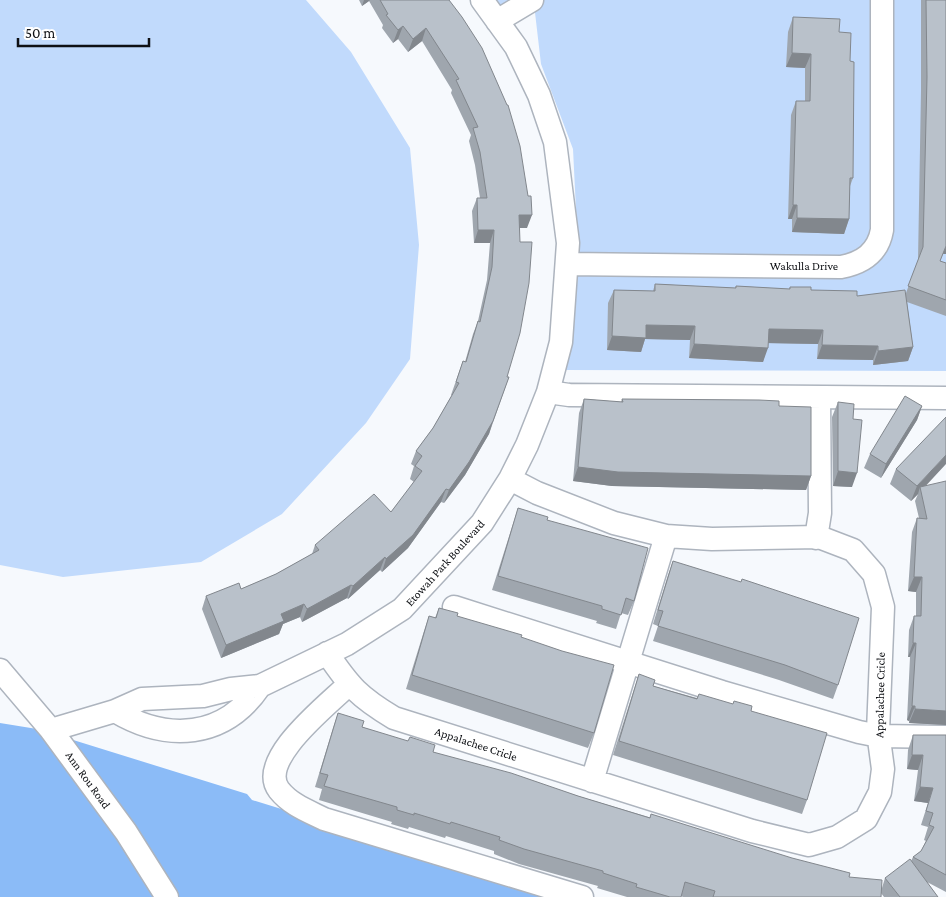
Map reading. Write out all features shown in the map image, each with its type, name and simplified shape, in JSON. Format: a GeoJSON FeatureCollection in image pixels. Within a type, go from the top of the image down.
{"type":"FeatureCollection","features":[{"type":"Feature","properties":{"kind":"street","name":"Etowah Park Boulevard"},"geometry":{"type":"LineString","coordinates":[[52,730],[115,710],[142,698],[179,698],[260,686],[328,653],[402,609],[482,523],[510,479],[527,445],[548,392],[560,342],[568,243],[555,142],[540,94],[516,47],[482,0]]}},
{"type":"Feature","properties":{"kind":"street"},"geometry":{"type":"LineString","coordinates":[[498,21],[532,0]]}},
{"type":"Feature","properties":{"kind":"street","name":"Wakulla Drive"},"geometry":{"type":"LineString","coordinates":[[567,264],[841,267],[852,265],[869,256],[878,244],[882,230],[882,0]]}},
{"type":"Feature","properties":{"kind":"street"},"geometry":{"type":"LineString","coordinates":[[548,392],[568,395],[946,398]]}},
{"type":"Feature","properties":{"kind":"street"},"geometry":{"type":"LineString","coordinates":[[816,538],[820,513],[819,397]]}},
{"type":"Feature","properties":{"kind":"street","name":"Appalachee Cricle"},"geometry":{"type":"LineString","coordinates":[[328,653],[348,684],[368,702],[394,718],[752,831],[809,845],[838,838],[866,819],[880,792],[883,769],[879,736],[883,607],[874,574],[852,550],[816,538],[712,539],[666,536],[614,523],[537,493],[510,479]]}},
{"type":"Feature","properties":{"kind":"street"},"geometry":{"type":"LineString","coordinates":[[592,781],[666,536]]}},
{"type":"Feature","properties":{"kind":"street"},"geometry":{"type":"LineString","coordinates":[[454,607],[627,660],[722,692],[859,732],[879,736],[946,737]]}},
{"type":"Feature","properties":{"kind":"street","name":"Ann Rou Road"},"geometry":{"type":"LineString","coordinates":[[0,670],[52,730],[126,832],[167,897]]}},
{"type":"Feature","properties":{"kind":"street"},"geometry":{"type":"LineString","coordinates":[[348,684],[280,755],[275,768],[278,788],[294,804],[324,819],[582,897]]}},
{"type":"Feature","properties":{"kind":"street","name":"Etowah Park Boulevard"},"geometry":{"type":"LineString","coordinates":[[115,710],[124,716],[171,732],[201,730],[229,717],[252,698],[260,686]]}},
{"type":"Feature","properties":{"kind":"street"},"geometry":{"type":"LineString","coordinates":[[208,694],[216,723]]}},
{"type":"Feature","properties":{"kind":"shaded area"},"geometry":{"type":"Polygon","coordinates":[[[0,0],[306,0],[351,52],[410,148],[419,245],[410,359],[366,423],[282,514],[201,562],[63,577],[0,565],[0,0]]]}},
{"type":"Feature","properties":{"kind":"shaded area"},"geometry":{"type":"Polygon","coordinates":[[[471,0],[946,0],[946,371],[563,370],[579,270],[573,149],[541,64],[534,4],[482,19],[471,0]]]}},
{"type":"Feature","properties":{"kind":"shaded area"},"geometry":{"type":"Polygon","coordinates":[[[0,723],[37,729],[119,839],[156,897],[0,897],[0,723]]]}},
{"type":"Feature","properties":{"kind":"shaded area"},"geometry":{"type":"Polygon","coordinates":[[[70,739],[247,794],[252,800],[566,897],[179,897],[134,826],[70,739]]]}},
{"type":"Feature","properties":{"kind":"building"},"geometry":{"type":"Polygon","coordinates":[[[380,0],[449,0],[482,48],[508,105],[520,146],[528,196],[531,196],[532,215],[519,215],[520,242],[532,242],[529,283],[520,333],[507,377],[509,377],[493,421],[469,462],[449,490],[446,489],[413,535],[353,586],[351,585],[307,609],[304,604],[281,614],[284,621],[226,645],[206,596],[239,583],[241,589],[276,574],[319,550],[315,545],[374,494],[391,512],[422,471],[415,466],[422,456],[416,451],[433,428],[459,383],[456,382],[463,361],[466,362],[478,321],[480,322],[492,267],[494,230],[478,230],[477,198],[487,198],[480,152],[473,128],[478,127],[456,80],[459,79],[426,28],[413,39],[403,26],[398,30],[386,15],[388,14],[380,0]]]}},
{"type":"Feature","properties":{"kind":"building"},"geometry":{"type":"Polygon","coordinates":[[[926,0],[946,0],[946,246],[940,261],[946,263],[946,300],[908,286],[923,247],[927,77],[926,0]]]}},
{"type":"Feature","properties":{"kind":"building"},"geometry":{"type":"Polygon","coordinates":[[[793,17],[840,19],[839,32],[851,33],[850,61],[854,62],[853,178],[850,178],[849,219],[797,218],[797,205],[793,205],[796,101],[810,101],[811,54],[792,53],[793,17]]]}},
{"type":"Feature","properties":{"kind":"building"},"geometry":{"type":"Polygon","coordinates":[[[655,284],[736,288],[736,286],[790,289],[790,287],[811,287],[811,290],[857,291],[857,296],[905,290],[913,347],[878,351],[878,346],[822,345],[823,330],[769,329],[768,348],[694,344],[695,326],[646,325],[646,338],[612,336],[614,290],[655,291],[655,284]]]}},
{"type":"Feature","properties":{"kind":"building"},"geometry":{"type":"Polygon","coordinates":[[[905,396],[922,406],[886,464],[870,454],[905,396]]]}},
{"type":"Feature","properties":{"kind":"building"},"geometry":{"type":"Polygon","coordinates":[[[584,399],[623,402],[622,399],[759,400],[779,401],[779,406],[811,407],[811,476],[618,472],[578,467],[584,399]]]}},
{"type":"Feature","properties":{"kind":"building"},"geometry":{"type":"Polygon","coordinates":[[[838,402],[854,404],[853,419],[862,420],[857,473],[838,471],[838,402]]]}},
{"type":"Feature","properties":{"kind":"building"},"geometry":{"type":"Polygon","coordinates":[[[946,417],[946,455],[917,486],[896,469],[946,417]]]}},
{"type":"Feature","properties":{"kind":"building"},"geometry":{"type":"Polygon","coordinates":[[[946,481],[946,711],[915,709],[915,706],[912,706],[916,643],[913,643],[914,616],[921,616],[922,577],[914,577],[917,518],[927,519],[920,487],[946,481]]]}},
{"type":"Feature","properties":{"kind":"building"},"geometry":{"type":"Polygon","coordinates":[[[518,508],[548,517],[547,520],[648,548],[634,601],[626,598],[621,615],[602,609],[602,606],[498,576],[518,508]]]}},
{"type":"Feature","properties":{"kind":"building"},"geometry":{"type":"Polygon","coordinates":[[[673,561],[741,582],[742,579],[859,618],[838,685],[785,665],[658,626],[663,611],[658,610],[673,561]]]}},
{"type":"Feature","properties":{"kind":"building"},"geometry":{"type":"Polygon","coordinates":[[[439,608],[458,613],[457,616],[522,635],[521,637],[562,651],[614,665],[594,733],[412,675],[429,616],[436,618],[439,608]]]}},
{"type":"Feature","properties":{"kind":"building"},"geometry":{"type":"Polygon","coordinates":[[[639,674],[655,680],[653,686],[697,699],[699,694],[733,704],[734,701],[752,706],[751,711],[827,733],[807,800],[619,741],[639,674]]]}},
{"type":"Feature","properties":{"kind":"building"},"geometry":{"type":"Polygon","coordinates":[[[338,713],[364,721],[362,727],[408,741],[410,737],[435,745],[433,752],[511,773],[650,818],[651,814],[792,858],[850,873],[849,877],[882,880],[881,897],[713,897],[715,891],[685,882],[681,897],[670,897],[636,887],[637,884],[603,873],[603,871],[524,849],[499,840],[500,837],[451,822],[450,824],[414,813],[414,815],[397,810],[397,807],[324,786],[328,775],[320,773],[338,713]]]}},
{"type":"Feature","properties":{"kind":"building"},"geometry":{"type":"Polygon","coordinates":[[[913,735],[946,735],[946,875],[913,857],[921,851],[934,827],[929,825],[933,813],[926,811],[933,788],[920,787],[923,755],[912,755],[913,735]]]}},
{"type":"Feature","properties":{"kind":"building"},"geometry":{"type":"Polygon","coordinates":[[[910,859],[938,897],[900,897],[885,878],[910,859]]]}}]}
